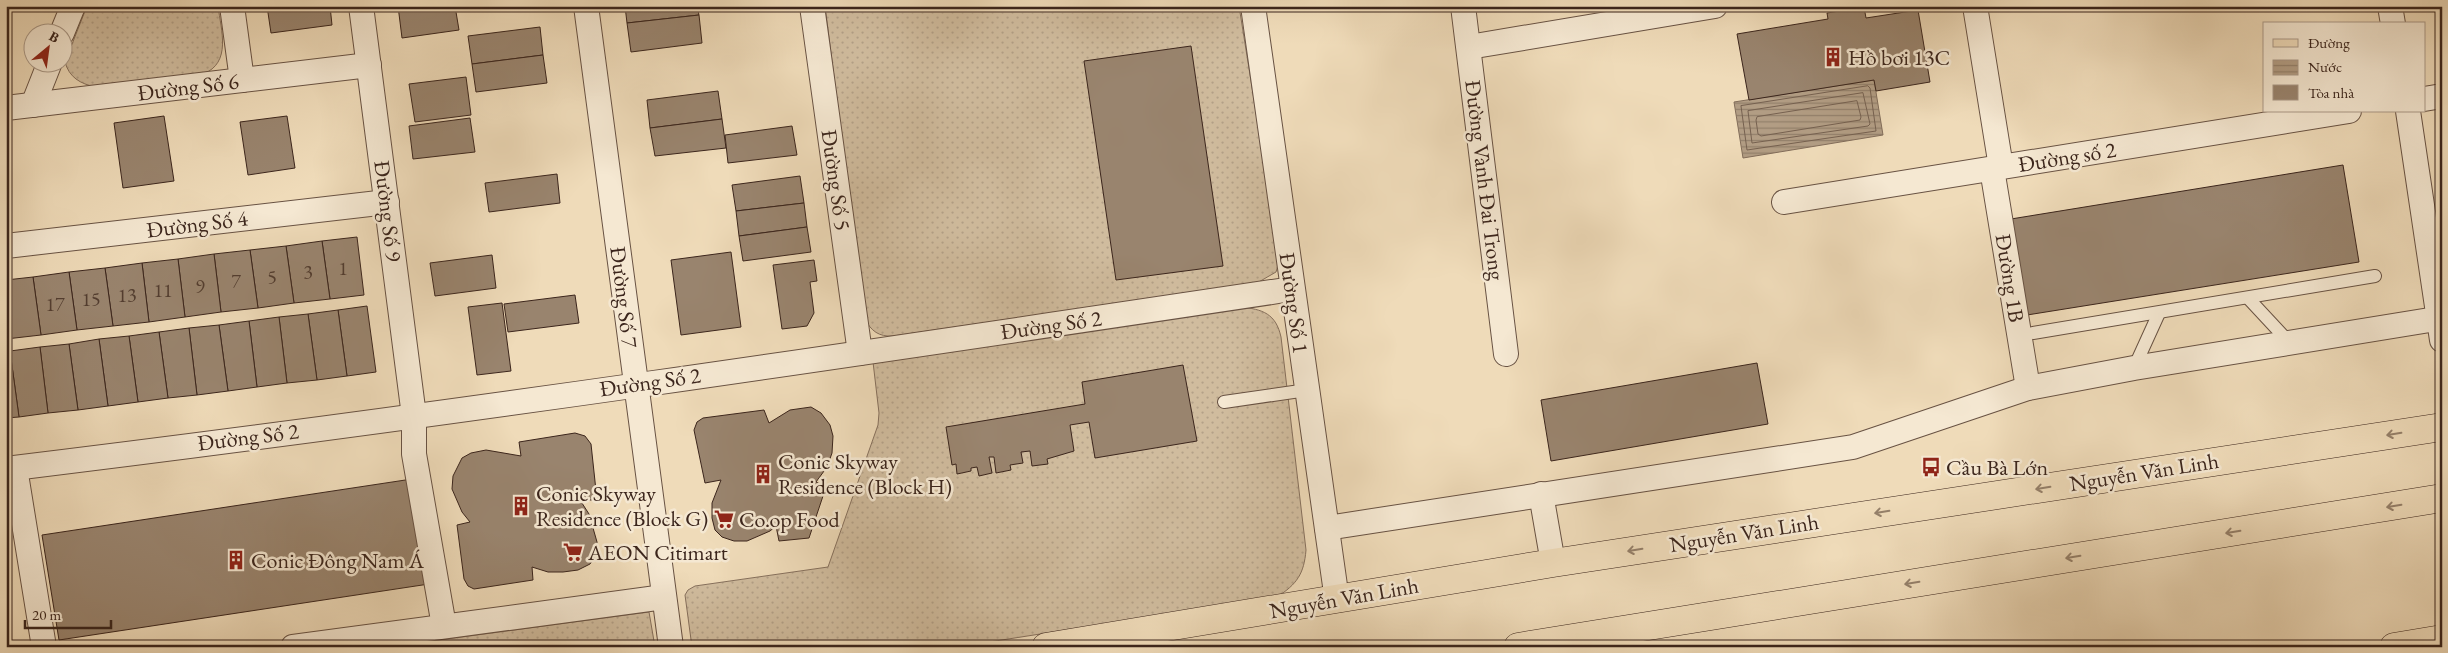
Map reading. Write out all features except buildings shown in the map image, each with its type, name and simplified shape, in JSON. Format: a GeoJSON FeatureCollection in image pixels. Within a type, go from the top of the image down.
{"type":"FeatureCollection","features":[{"type":"Feature","properties":{"kind":"main road","name":"Nguyễn Văn Linh"},"geometry":{"type":"LineString","coordinates":[[1046,647],[1553,563],[2442,427]]}},
{"type":"Feature","properties":{"kind":"main road"},"geometry":{"type":"LineString","coordinates":[[1518,647],[2442,498]]}},
{"type":"Feature","properties":{"kind":"main road"},"geometry":{"type":"LineString","coordinates":[[2394,647],[2442,639]]}},
{"type":"Feature","properties":{"kind":"street"},"geometry":{"type":"LineString","coordinates":[[67,22],[74,6]]}},
{"type":"Feature","properties":{"kind":"street"},"geometry":{"type":"LineString","coordinates":[[232,6],[242,80]]}},
{"type":"Feature","properties":{"kind":"street","name":"Đường Số 9"},"geometry":{"type":"LineString","coordinates":[[361,6],[414,416],[414,454],[444,626]]}},
{"type":"Feature","properties":{"kind":"street","name":"Đường Số 7"},"geometry":{"type":"LineString","coordinates":[[586,6],[671,647]]}},
{"type":"Feature","properties":{"kind":"street","name":"Đường Số 5"},"geometry":{"type":"LineString","coordinates":[[812,6],[860,353]]}},
{"type":"Feature","properties":{"kind":"street","name":"Đường Số 1"},"geometry":{"type":"LineString","coordinates":[[1253,6],[1337,600]]}},
{"type":"Feature","properties":{"kind":"street","name":"Đường Vành Đai Trong"},"geometry":{"type":"LineString","coordinates":[[1463,6],[1506,354]]}},
{"type":"Feature","properties":{"kind":"street"},"geometry":{"type":"LineString","coordinates":[[1468,47],[1715,6]]}},
{"type":"Feature","properties":{"kind":"street","name":"Đường 1B"},"geometry":{"type":"LineString","coordinates":[[1975,6],[2028,388]]}},
{"type":"Feature","properties":{"kind":"street"},"geometry":{"type":"LineString","coordinates":[[2390,6],[2393,22]]}},
{"type":"Feature","properties":{"kind":"street","name":"Đường Số 6"},"geometry":{"type":"LineString","coordinates":[[6,108],[369,65]]}},
{"type":"Feature","properties":{"kind":"street"},"geometry":{"type":"LineString","coordinates":[[33,105],[46,72]]}},
{"type":"Feature","properties":{"kind":"street"},"geometry":{"type":"LineString","coordinates":[[2426,99],[2442,96]]}},
{"type":"Feature","properties":{"kind":"street","name":"Đường số 2"},"geometry":{"type":"LineString","coordinates":[[1784,202],[2343,112]]}},
{"type":"Feature","properties":{"kind":"street"},"geometry":{"type":"LineString","coordinates":[[1326,528],[1853,447],[2028,388],[2288,341],[2441,325],[2408,112]]}},
{"type":"Feature","properties":{"kind":"street","name":"Đường Số 4"},"geometry":{"type":"LineString","coordinates":[[6,246],[387,202]]}},
{"type":"Feature","properties":{"kind":"street","name":"Đường Số 2"},"geometry":{"type":"LineString","coordinates":[[10,468],[414,416],[1292,289]]}},
{"type":"Feature","properties":{"kind":"street"},"geometry":{"type":"LineString","coordinates":[[10,468],[44,647]]}},
{"type":"Feature","properties":{"kind":"street"},"geometry":{"type":"LineString","coordinates":[[1541,494],[1553,563]]}},
{"type":"Feature","properties":{"kind":"street"},"geometry":{"type":"LineString","coordinates":[[293,647],[664,597]]}},
{"type":"Feature","properties":{"kind":"lane"},"geometry":{"type":"LineString","coordinates":[[2033,333],[2375,276]]}},
{"type":"Feature","properties":{"kind":"lane"},"geometry":{"type":"LineString","coordinates":[[2248,298],[2288,341]]}},
{"type":"Feature","properties":{"kind":"lane"},"geometry":{"type":"LineString","coordinates":[[2134,368],[2159,313]]}},
{"type":"Feature","properties":{"kind":"lane"},"geometry":{"type":"LineString","coordinates":[[1224,402],[1306,390]]}},
{"type":"Feature","properties":{"kind":"shaded area"},"geometry":{"type":"Polygon","coordinates":[[[87,6],[218,6],[222,35],[221,54],[218,62],[212,69],[203,74],[96,87],[76,79],[69,72],[72,72],[72,44],[87,6]]]}},
{"type":"Feature","properties":{"kind":"shaded area"},"geometry":{"type":"Polygon","coordinates":[[[825,6],[1239,6],[1278,250],[1279,262],[1276,272],[1257,283],[893,336],[876,332],[865,319],[825,6]]]}},
{"type":"Feature","properties":{"kind":"shaded area"},"geometry":{"type":"Polygon","coordinates":[[[1240,307],[1255,309],[1267,314],[1276,323],[1281,337],[1306,550],[1303,566],[1298,578],[1290,588],[1277,597],[957,647],[692,647],[685,595],[688,590],[695,586],[828,567],[878,425],[879,413],[873,362],[1240,307]]]}},
{"type":"Feature","properties":{"kind":"shaded area"},"geometry":{"type":"Polygon","coordinates":[[[649,612],[655,647],[387,647],[649,612]]]}},
{"type":"Feature","properties":{"kind":"water"},"geometry":{"type":"Polygon","coordinates":[[[1874,80],[1883,135],[1743,158],[1734,102],[1874,80]]]}},
{"type":"Feature","properties":{"kind":"place","name":"Hồ bơi 13C"},"geometry":{"type":"Point","coordinates":[1833,57]}},
{"type":"Feature","properties":{"kind":"place","name":"Cầu Bà Lớn"},"geometry":{"type":"Point","coordinates":[1931,467]}},
{"type":"Feature","properties":{"kind":"place","name":"Conic Skyway Residence (Block H)"},"geometry":{"type":"Point","coordinates":[763,474]}},
{"type":"Feature","properties":{"kind":"place","name":"Conic Skyway Residence (Block G)"},"geometry":{"type":"Point","coordinates":[521,506]}},
{"type":"Feature","properties":{"kind":"place","name":"Co.op Food"},"geometry":{"type":"Point","coordinates":[724,519]}},
{"type":"Feature","properties":{"kind":"place","name":"AEON Citimart"},"geometry":{"type":"Point","coordinates":[573,552]}},
{"type":"Feature","properties":{"kind":"place","name":"Conic Đông Nam Á"},"geometry":{"type":"Point","coordinates":[236,560]}}]}
